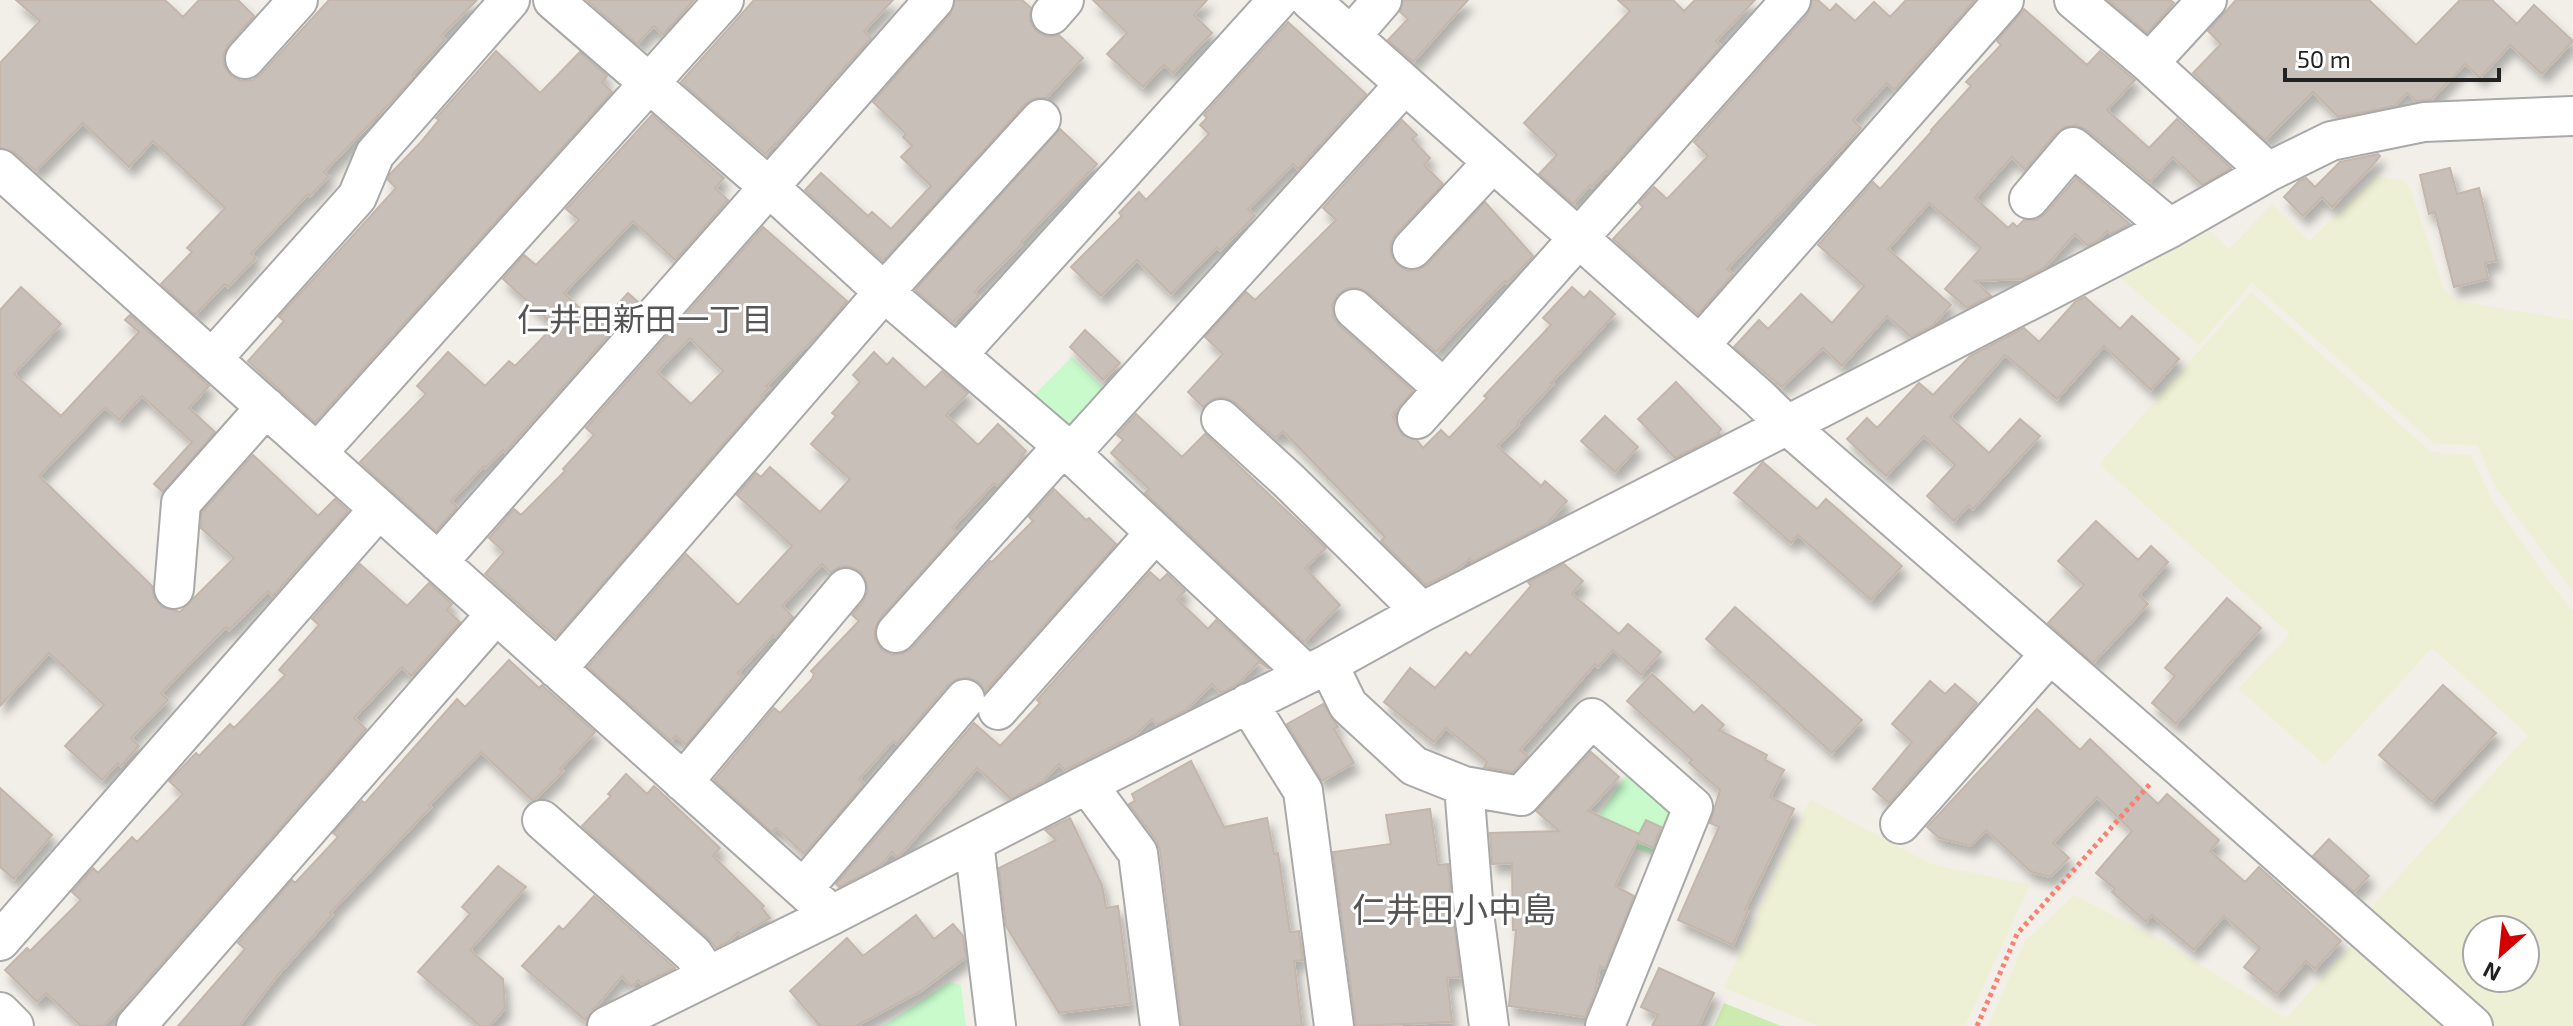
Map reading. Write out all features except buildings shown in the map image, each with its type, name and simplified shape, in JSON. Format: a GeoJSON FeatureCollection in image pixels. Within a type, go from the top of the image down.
{"type":"FeatureCollection","features":[{"type":"Feature","properties":{"kind":"street"},"geometry":{"type":"LineString","coordinates":[[245,59],[298,0]]}},
{"type":"Feature","properties":{"kind":"street"},"geometry":{"type":"LineString","coordinates":[[212,359],[357,197],[375,154],[510,0]]}},
{"type":"Feature","properties":{"kind":"street"},"geometry":{"type":"LineString","coordinates":[[553,0],[1067,450],[1155,533],[1317,669],[1348,705],[1414,766],[1464,786],[1521,796],[1592,718],[1693,807],[1605,1026]]}},
{"type":"Feature","properties":{"kind":"street"},"geometry":{"type":"LineString","coordinates":[[317,453],[724,0]]}},
{"type":"Feature","properties":{"kind":"street"},"geometry":{"type":"LineString","coordinates":[[438,562],[934,0]]}},
{"type":"Feature","properties":{"kind":"street"},"geometry":{"type":"LineString","coordinates":[[958,354],[1278,0]]}},
{"type":"Feature","properties":{"kind":"street"},"geometry":{"type":"LineString","coordinates":[[1310,0],[1787,425],[2473,1026]]}},
{"type":"Feature","properties":{"kind":"street"},"geometry":{"type":"LineString","coordinates":[[1351,36],[1382,0]]}},
{"type":"Feature","properties":{"kind":"street"},"geometry":{"type":"LineString","coordinates":[[1417,419],[1791,0]]}},
{"type":"Feature","properties":{"kind":"street"},"geometry":{"type":"LineString","coordinates":[[1700,345],[2004,0]]}},
{"type":"Feature","properties":{"kind":"street"},"geometry":{"type":"LineString","coordinates":[[2074,0],[2149,63],[2268,172]]}},
{"type":"Feature","properties":{"kind":"street"},"geometry":{"type":"LineString","coordinates":[[2149,63],[2207,0]]}},
{"type":"Feature","properties":{"kind":"street"},"geometry":{"type":"LineString","coordinates":[[896,633],[1405,84]]}},
{"type":"Feature","properties":{"kind":"street"},"geometry":{"type":"LineString","coordinates":[[607,1026],[1317,669],[1422,612],[2170,228],[2268,172],[2331,141],[2424,122],[2573,116]]}},
{"type":"Feature","properties":{"kind":"street"},"geometry":{"type":"LineString","coordinates":[[557,669],[884,292],[1041,119]]}},
{"type":"Feature","properties":{"kind":"street"},"geometry":{"type":"LineString","coordinates":[[2029,199],[2073,147],[2170,228]]}},
{"type":"Feature","properties":{"kind":"street"},"geometry":{"type":"LineString","coordinates":[[1412,249],[1493,162]]}},
{"type":"Feature","properties":{"kind":"street"},"geometry":{"type":"LineString","coordinates":[[0,169],[832,915]]}},
{"type":"Feature","properties":{"kind":"street"},"geometry":{"type":"LineString","coordinates":[[1354,309],[1444,389]]}},
{"type":"Feature","properties":{"kind":"street"},"geometry":{"type":"LineString","coordinates":[[174,589],[181,503],[266,407]]}},
{"type":"Feature","properties":{"kind":"street"},"geometry":{"type":"LineString","coordinates":[[1221,419],[1288,480],[1422,612]]}},
{"type":"Feature","properties":{"kind":"street"},"geometry":{"type":"LineString","coordinates":[[0,941],[379,509]]}},
{"type":"Feature","properties":{"kind":"street"},"geometry":{"type":"LineString","coordinates":[[803,889],[1155,533]]}},
{"type":"Feature","properties":{"kind":"street"},"geometry":{"type":"LineString","coordinates":[[683,782],[846,588]]}},
{"type":"Feature","properties":{"kind":"street"},"geometry":{"type":"LineString","coordinates":[[136,1026],[496,614]]}},
{"type":"Feature","properties":{"kind":"street"},"geometry":{"type":"LineString","coordinates":[[1900,824],[2050,654]]}},
{"type":"Feature","properties":{"kind":"street"},"geometry":{"type":"LineString","coordinates":[[1248,703],[1303,791],[1334,1026]]}},
{"type":"Feature","properties":{"kind":"street"},"geometry":{"type":"LineString","coordinates":[[1087,784],[1138,853],[1160,1026]]}},
{"type":"Feature","properties":{"kind":"street"},"geometry":{"type":"LineString","coordinates":[[1464,786],[1474,913],[1489,1026]]}},
{"type":"Feature","properties":{"kind":"street"},"geometry":{"type":"LineString","coordinates":[[542,820],[693,954],[708,976]]}},
{"type":"Feature","properties":{"kind":"street"},"geometry":{"type":"LineString","coordinates":[[974,842],[996,1026]]}},
{"type":"Feature","properties":{"kind":"street"},"geometry":{"type":"LineString","coordinates":[[0,1012],[14,1026]]}},
{"type":"Feature","properties":{"kind":"path"},"geometry":{"type":"LineString","coordinates":[[1977,1026],[2017,934],[2172,760]]}},
{"type":"Feature","properties":{"kind":"green space"},"geometry":{"type":"Polygon","coordinates":[[[2376,176],[2403,180],[2411,190],[2444,289],[2457,301],[2573,320],[2573,592],[2496,488],[2477,445],[2435,444],[2252,283],[2199,345],[2121,279],[2126,269],[2210,231],[2229,249],[2272,204],[2309,241],[2376,176]]]}},
{"type":"Feature","properties":{"kind":"green space"},"geometry":{"type":"Polygon","coordinates":[[[2251,292],[2431,452],[2471,455],[2491,498],[2573,611],[2573,1026],[2491,1026],[2366,912],[2528,735],[2432,648],[2325,765],[2238,689],[2290,634],[2099,464],[2251,292]]]}},
{"type":"Feature","properties":{"kind":"green space"},"geometry":{"type":"Polygon","coordinates":[[[1072,357],[1113,397],[1081,430],[1059,429],[1029,400],[1072,357]]]}},
{"type":"Feature","properties":{"kind":"green space"},"geometry":{"type":"Polygon","coordinates":[[[1633,765],[1677,802],[1659,858],[1589,829],[1633,765]]]}},
{"type":"Feature","properties":{"kind":"green space"},"geometry":{"type":"Polygon","coordinates":[[[1810,799],[1931,864],[2030,885],[1965,1026],[1818,1026],[1724,988],[1810,799]]]}},
{"type":"Feature","properties":{"kind":"green space"},"geometry":{"type":"Polygon","coordinates":[[[2074,895],[2161,940],[2286,1018],[2352,944],[2447,1026],[1988,1026],[2025,941],[2074,895]]]}},
{"type":"Feature","properties":{"kind":"green space"},"geometry":{"type":"Polygon","coordinates":[[[949,982],[961,985],[966,1026],[883,1026],[949,982]]]}},
{"type":"Feature","properties":{"kind":"green space"},"geometry":{"type":"Polygon","coordinates":[[[1724,1003],[1781,1026],[1714,1026],[1724,1003]]]}},
{"type":"Feature","properties":{"kind":"district","name":"仁井田新田一丁目"},"geometry":{"type":"Point","coordinates":[645,318]}},
{"type":"Feature","properties":{"kind":"district","name":"仁井田小中島"},"geometry":{"type":"Point","coordinates":[1454,908]}}]}
